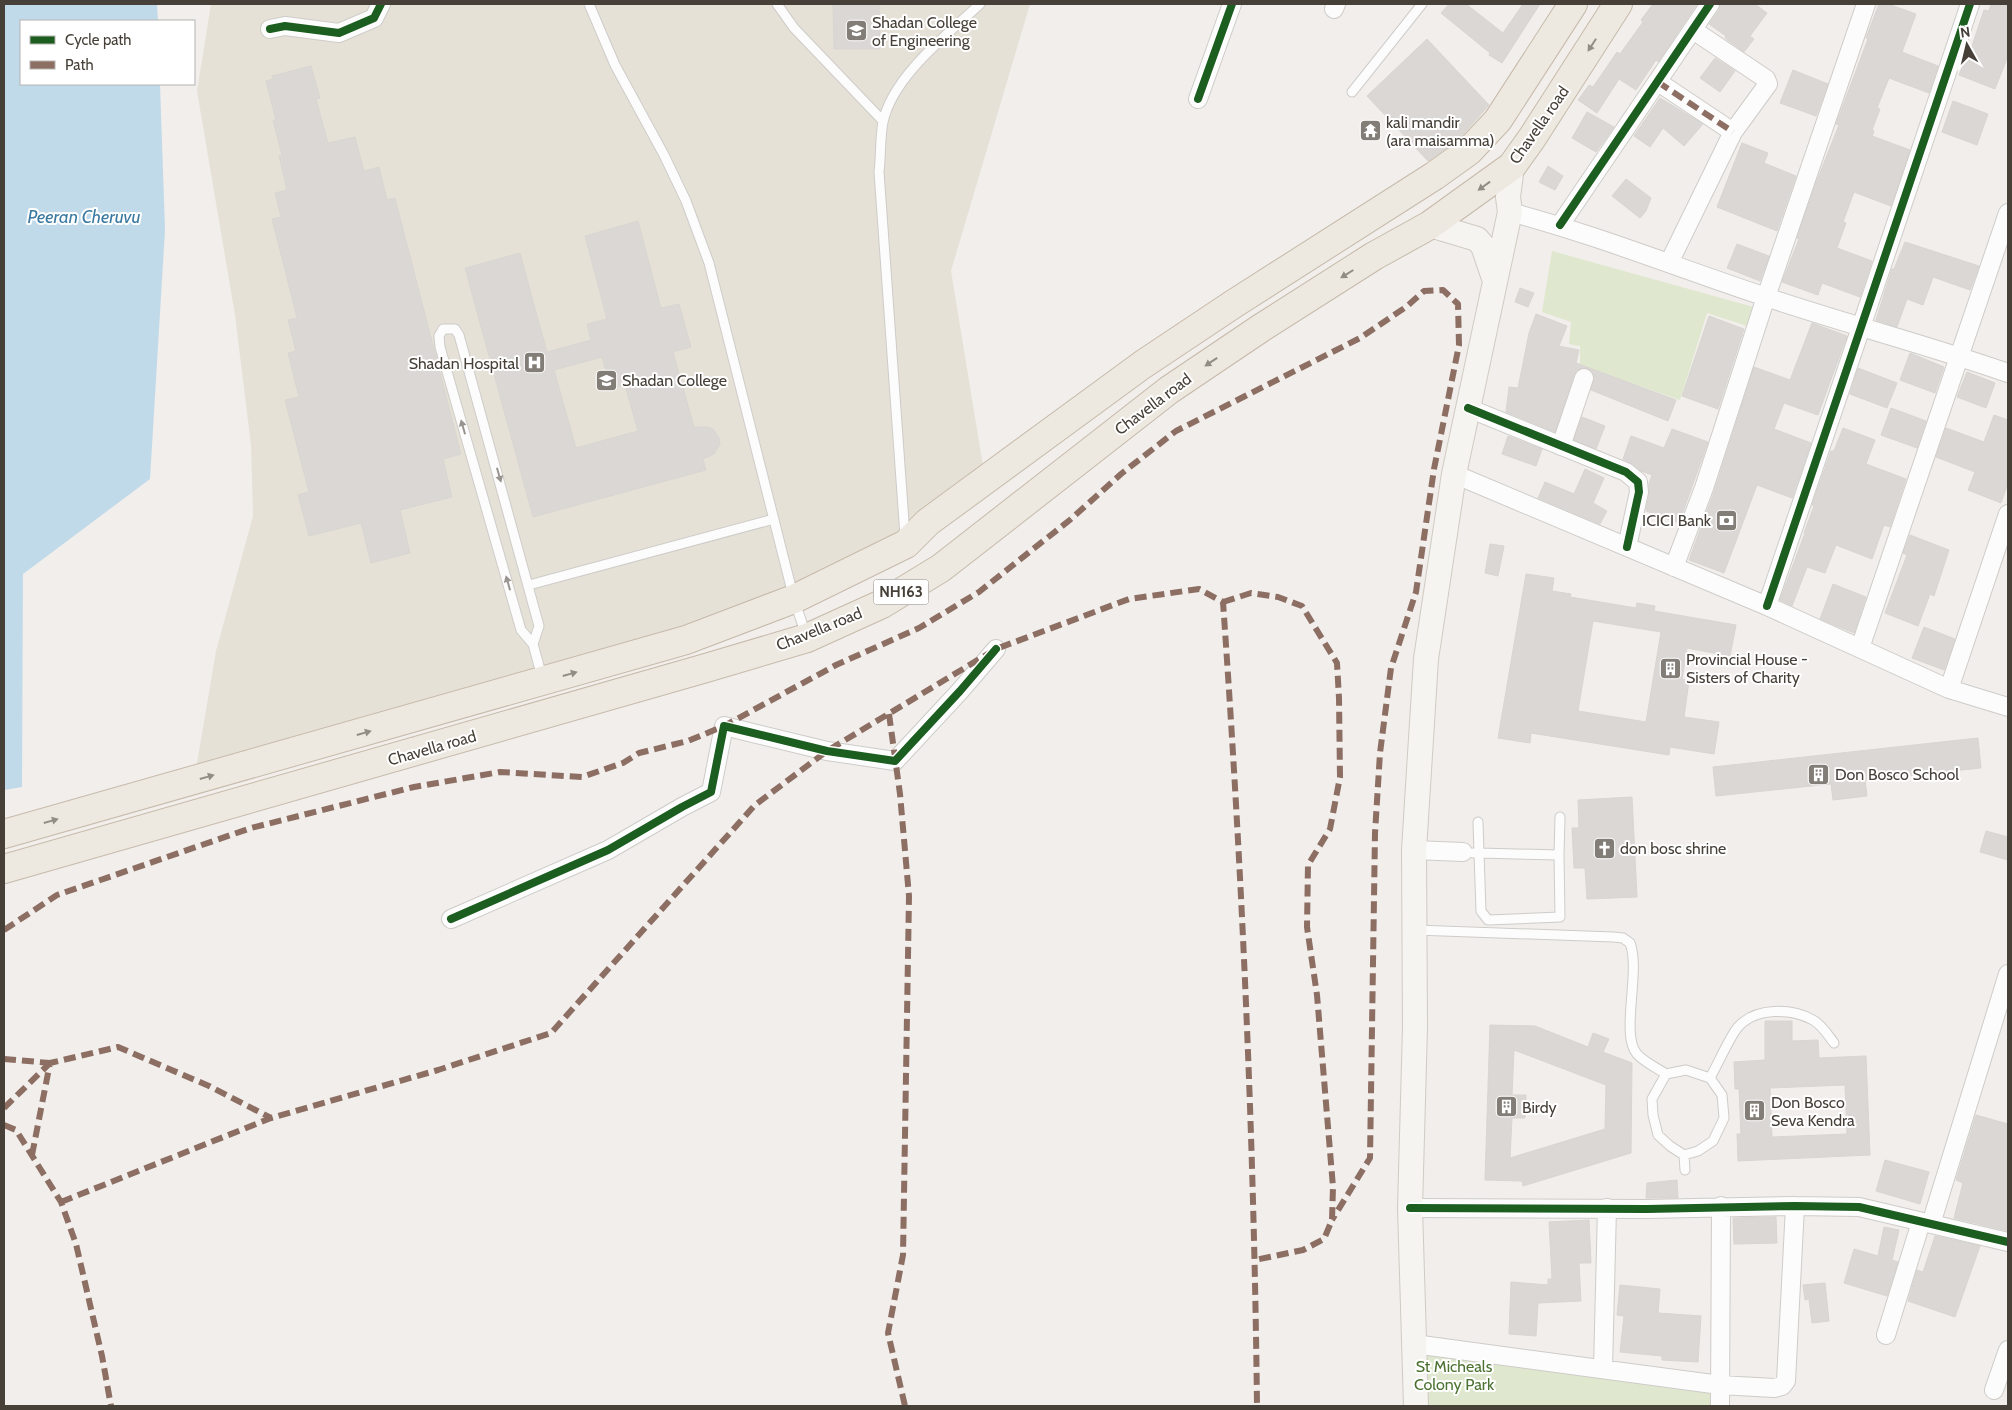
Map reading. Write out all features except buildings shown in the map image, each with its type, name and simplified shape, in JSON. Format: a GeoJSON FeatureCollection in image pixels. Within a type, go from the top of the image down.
{"type":"FeatureCollection","features":[{"type":"Feature","properties":{"kind":"highway","name":"Chavella road"},"geometry":{"type":"LineString","coordinates":[[4,834],[686,640],[794,599],[906,544],[928,522],[1142,365],[1234,303],[1434,176],[1469,151],[1498,120],[1573,4]]}},
{"type":"Feature","properties":{"kind":"highway","name":"Chavella road"},"geometry":{"type":"LineString","coordinates":[[4,868],[445,744],[807,638],[882,604],[941,568],[1169,390],[1350,272],[1430,225],[1512,166],[1618,4]]}},
{"type":"Feature","properties":{"kind":"main road"},"geometry":{"type":"LineString","coordinates":[[1416,1406],[1410,1208],[1415,1027],[1414,850],[1426,659],[1454,474],[1510,212],[1508,197],[1512,166]]}},
{"type":"Feature","properties":{"kind":"main road"},"geometry":{"type":"LineString","coordinates":[[1430,225],[1477,239],[1483,246],[1495,281]]}},
{"type":"Feature","properties":{"kind":"street"},"geometry":{"type":"LineString","coordinates":[[270,29],[285,26],[339,33],[374,18],[381,4]]}},
{"type":"Feature","properties":{"kind":"street"},"geometry":{"type":"LineString","coordinates":[[1198,99],[1232,4]]}},
{"type":"Feature","properties":{"kind":"street"},"geometry":{"type":"LineString","coordinates":[[1560,225],[1710,4]]}},
{"type":"Feature","properties":{"kind":"street"},"geometry":{"type":"LineString","coordinates":[[1674,566],[1704,488],[1766,297],[1866,4]]}},
{"type":"Feature","properties":{"kind":"street"},"geometry":{"type":"LineString","coordinates":[[1767,606],[1970,4]]}},
{"type":"Feature","properties":{"kind":"street"},"geometry":{"type":"LineString","coordinates":[[1669,263],[1733,132],[1768,82],[1693,30]]}},
{"type":"Feature","properties":{"kind":"street"},"geometry":{"type":"LineString","coordinates":[[1658,82],[1733,132]]}},
{"type":"Feature","properties":{"kind":"street"},"geometry":{"type":"LineString","coordinates":[[1510,212],[1560,225],[1766,297],[1960,356],[2008,373]]}},
{"type":"Feature","properties":{"kind":"street"},"geometry":{"type":"LineString","coordinates":[[1860,648],[2008,213]]}},
{"type":"Feature","properties":{"kind":"street"},"geometry":{"type":"LineString","coordinates":[[1561,446],[1584,378]]}},
{"type":"Feature","properties":{"kind":"street"},"geometry":{"type":"LineString","coordinates":[[1468,408],[1626,472],[1638,482],[1639,492],[1627,547]]}},
{"type":"Feature","properties":{"kind":"street"},"geometry":{"type":"LineString","coordinates":[[1454,474],[1767,606],[1949,689],[2008,707]]}},
{"type":"Feature","properties":{"kind":"street"},"geometry":{"type":"LineString","coordinates":[[1949,689],[2008,514]]}},
{"type":"Feature","properties":{"kind":"street"},"geometry":{"type":"LineString","coordinates":[[451,919],[608,850],[711,792],[724,726],[827,751],[895,761],[960,692],[996,649]]}},
{"type":"Feature","properties":{"kind":"street"},"geometry":{"type":"LineString","coordinates":[[1414,850],[1471,853]]}},
{"type":"Feature","properties":{"kind":"street"},"geometry":{"type":"LineString","coordinates":[[1886,1335],[1926,1223],[2008,974]]}},
{"type":"Feature","properties":{"kind":"street"},"geometry":{"type":"LineString","coordinates":[[1720,1406],[1721,1206]]}},
{"type":"Feature","properties":{"kind":"street"},"geometry":{"type":"LineString","coordinates":[[1414,1344],[1720,1385],[1774,1388],[1782,1386],[1786,1381],[1795,1206]]}},
{"type":"Feature","properties":{"kind":"street"},"geometry":{"type":"LineString","coordinates":[[1410,1208],[1859,1207],[2008,1242]]}},
{"type":"Feature","properties":{"kind":"street"},"geometry":{"type":"LineString","coordinates":[[1603,1369],[1607,1208]]}},
{"type":"Feature","properties":{"kind":"street"},"geometry":{"type":"LineString","coordinates":[[1994,1390],[2008,1350]]}},
{"type":"Feature","properties":{"kind":"lane"},"geometry":{"type":"LineString","coordinates":[[589,4],[615,65],[664,155],[682,194],[709,263],[794,599],[807,638]]}},
{"type":"Feature","properties":{"kind":"lane"},"geometry":{"type":"LineString","coordinates":[[777,4],[794,28],[883,122]]}},
{"type":"Feature","properties":{"kind":"lane"},"geometry":{"type":"LineString","coordinates":[[906,544],[879,172],[883,122],[894,93],[923,58],[980,4]]}},
{"type":"Feature","properties":{"kind":"lane"},"geometry":{"type":"LineString","coordinates":[[1352,92],[1422,4]]}},
{"type":"Feature","properties":{"kind":"lane"},"geometry":{"type":"LineString","coordinates":[[533,644],[539,626],[459,335],[455,328],[443,329],[439,336],[440,347],[521,630],[533,644],[543,682]]}},
{"type":"Feature","properties":{"kind":"lane"},"geometry":{"type":"LineString","coordinates":[[529,585],[774,519]]}},
{"type":"Feature","properties":{"kind":"lane"},"geometry":{"type":"LineString","coordinates":[[1478,822],[1471,853],[1480,911],[1488,920],[1560,917],[1560,817]]}},
{"type":"Feature","properties":{"kind":"lane"},"geometry":{"type":"LineString","coordinates":[[1471,853],[1559,855]]}},
{"type":"Feature","properties":{"kind":"lane"},"geometry":{"type":"LineString","coordinates":[[1414,930],[1623,938],[1630,943],[1632,950],[1630,1038],[1636,1053],[1666,1074],[1686,1070],[1710,1078],[1722,1095],[1724,1118],[1713,1141],[1698,1151],[1684,1155],[1658,1135],[1653,1115],[1652,1099],[1666,1074]]}},
{"type":"Feature","properties":{"kind":"lane"},"geometry":{"type":"LineString","coordinates":[[1710,1078],[1737,1027],[1753,1016],[1773,1012],[1793,1013],[1814,1021],[1834,1043]]}},
{"type":"Feature","properties":{"kind":"lane"},"geometry":{"type":"LineString","coordinates":[[1684,1155],[1685,1170]]}},
{"type":"Feature","properties":{"kind":"shaded area","name":"Shadan College"},"geometry":{"type":"Polygon","coordinates":[[[211,4],[1030,4],[951,271],[984,472],[885,542],[823,576],[666,634],[196,769],[216,651],[253,516],[251,445],[235,315],[197,91],[211,4]]]}},
{"type":"Feature","properties":{"kind":"green space"},"geometry":{"type":"Polygon","coordinates":[[[1552,251],[1757,308],[1750,327],[1707,313],[1680,400],[1580,365],[1580,346],[1569,344],[1571,322],[1542,312],[1552,251]]]}},
{"type":"Feature","properties":{"kind":"green space","name":"St Micheals Colony Park"},"geometry":{"type":"Polygon","coordinates":[[[1424,1341],[1727,1383],[1727,1406],[1421,1406],[1424,1341]]]}},
{"type":"Feature","properties":{"kind":"water","name":"Peeran Cheruvu"},"geometry":{"type":"Polygon","coordinates":[[[4,4],[157,4],[158,20],[20,20],[20,85],[160,85],[165,230],[150,479],[23,574],[22,787],[4,790],[4,4]]]}},
{"type":"Feature","properties":{"kind":"marked path"},"geometry":{"type":"LineString","coordinates":[[1658,82],[1733,132]]}},
{"type":"Feature","properties":{"kind":"marked path"},"geometry":{"type":"LineString","coordinates":[[4,930],[57,895],[251,828],[414,787],[500,772],[582,777],[623,763],[639,753],[688,741],[724,726],[836,665],[919,628],[979,592],[1071,519],[1121,474],[1176,431],[1360,338],[1406,307],[1424,291],[1443,290],[1458,304],[1459,345],[1434,469],[1416,592],[1391,668],[1380,753],[1375,833],[1370,1158],[1332,1220]]}},
{"type":"Feature","properties":{"kind":"marked path"},"geometry":{"type":"LineString","coordinates":[[61,1202],[271,1118],[438,1070],[551,1033],[755,805],[827,751],[996,649],[1129,599],[1199,589],[1223,602],[1246,1004],[1257,1406]]}},
{"type":"Feature","properties":{"kind":"marked path"},"geometry":{"type":"LineString","coordinates":[[1223,602],[1251,593],[1278,597],[1302,606],[1337,663],[1339,698],[1340,777],[1330,829],[1308,865],[1307,927],[1317,995],[1333,1187],[1332,1220],[1324,1239],[1303,1250],[1255,1260]]}},
{"type":"Feature","properties":{"kind":"marked path"},"geometry":{"type":"LineString","coordinates":[[889,714],[900,794],[909,896],[903,1255],[888,1333],[905,1406]]}},
{"type":"Feature","properties":{"kind":"marked path"},"geometry":{"type":"LineString","coordinates":[[32,1155],[50,1063],[118,1047],[209,1086],[271,1118]]}},
{"type":"Feature","properties":{"kind":"marked path"},"geometry":{"type":"LineString","coordinates":[[4,1059],[50,1063]]}},
{"type":"Feature","properties":{"kind":"marked path"},"geometry":{"type":"LineString","coordinates":[[4,1108],[50,1063]]}},
{"type":"Feature","properties":{"kind":"marked path"},"geometry":{"type":"LineString","coordinates":[[4,1125],[16,1130],[61,1202],[76,1244],[102,1356],[111,1406]]}},
{"type":"Feature","properties":{"kind":"cycle path"},"geometry":{"type":"LineString","coordinates":[[270,29],[285,26],[339,33],[374,18],[381,4]]}},
{"type":"Feature","properties":{"kind":"cycle path"},"geometry":{"type":"LineString","coordinates":[[1198,99],[1232,4]]}},
{"type":"Feature","properties":{"kind":"cycle path"},"geometry":{"type":"LineString","coordinates":[[1560,225],[1710,4]]}},
{"type":"Feature","properties":{"kind":"cycle path"},"geometry":{"type":"LineString","coordinates":[[1767,606],[1970,4]]}},
{"type":"Feature","properties":{"kind":"cycle path"},"geometry":{"type":"LineString","coordinates":[[1468,408],[1626,472],[1638,482],[1639,492],[1627,547]]}},
{"type":"Feature","properties":{"kind":"cycle path"},"geometry":{"type":"LineString","coordinates":[[451,919],[608,850],[711,792],[724,726],[827,751],[895,761],[996,649]]}},
{"type":"Feature","properties":{"kind":"cycle path"},"geometry":{"type":"LineString","coordinates":[[1410,1208],[1647,1209],[1795,1206],[1859,1207],[2008,1242]]}},
{"type":"Feature","properties":{"kind":"place","name":"Shadan College of Engineering"},"geometry":{"type":"Point","coordinates":[856,31]}},
{"type":"Feature","properties":{"kind":"place","name":"kali mandir (ara maisamma)"},"geometry":{"type":"Point","coordinates":[1370,131]}},
{"type":"Feature","properties":{"kind":"place","name":"Shadan Hospital"},"geometry":{"type":"Point","coordinates":[535,363]}},
{"type":"Feature","properties":{"kind":"place","name":"Shadan College"},"geometry":{"type":"Point","coordinates":[606,380]}},
{"type":"Feature","properties":{"kind":"place","name":"ICICI Bank"},"geometry":{"type":"Point","coordinates":[1727,520]}},
{"type":"Feature","properties":{"kind":"place","name":"Provincial House - Sisters of Charity"},"geometry":{"type":"Point","coordinates":[1670,668]}},
{"type":"Feature","properties":{"kind":"place","name":"Don Bosco School"},"geometry":{"type":"Point","coordinates":[1819,774]}},
{"type":"Feature","properties":{"kind":"place","name":"don bosc shrine"},"geometry":{"type":"Point","coordinates":[1604,848]}},
{"type":"Feature","properties":{"kind":"place","name":"Birdy"},"geometry":{"type":"Point","coordinates":[1506,1107]}},
{"type":"Feature","properties":{"kind":"place","name":"Don Bosco Seva Kendra"},"geometry":{"type":"Point","coordinates":[1755,1111]}}]}
